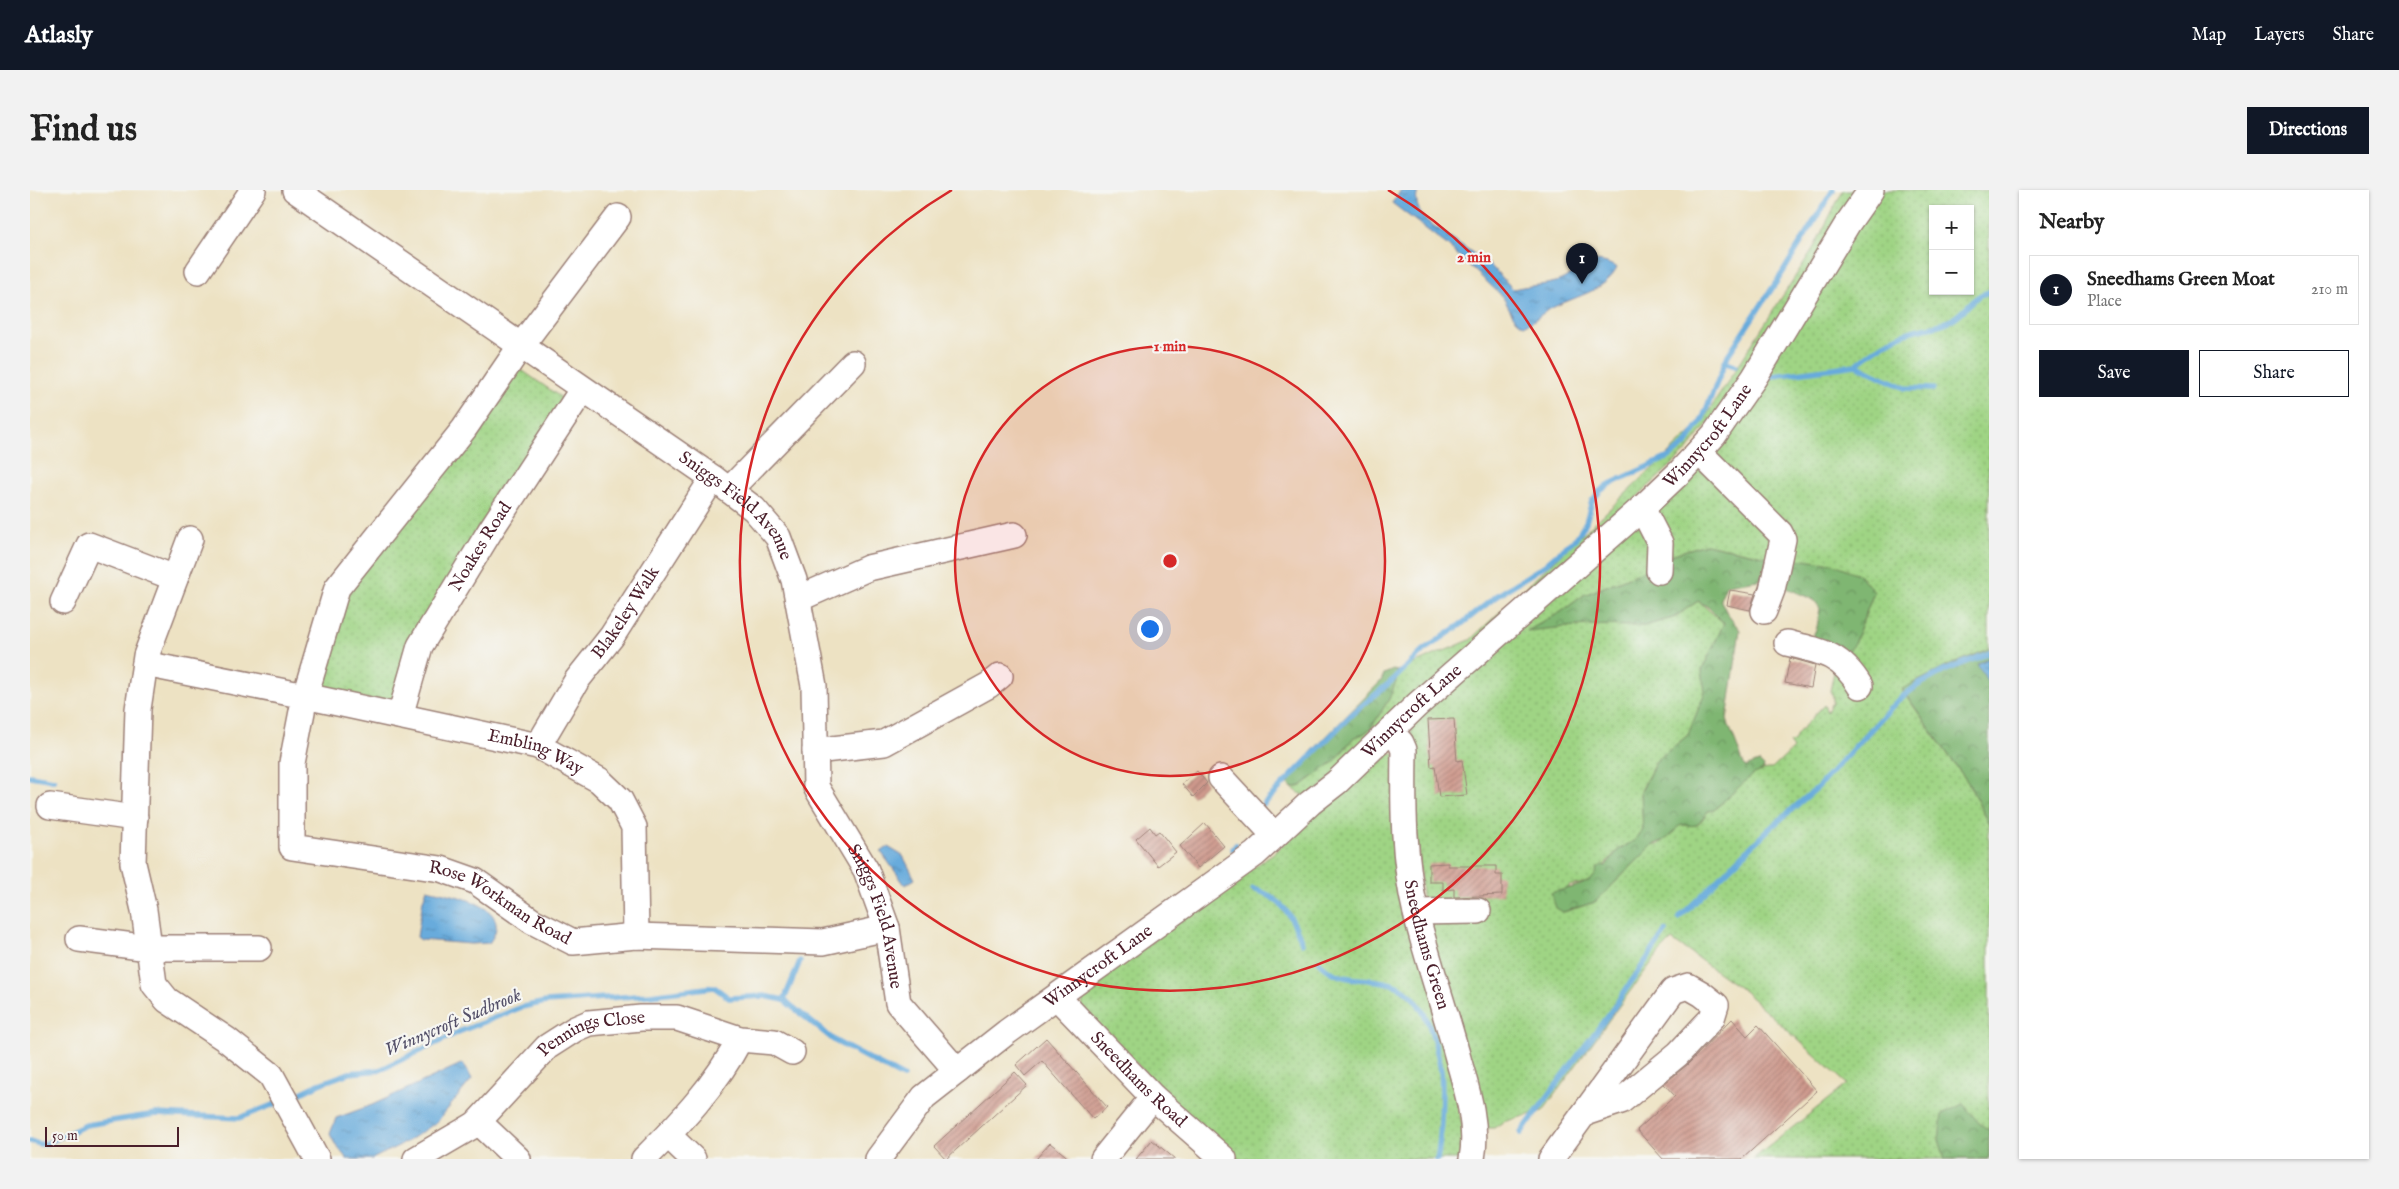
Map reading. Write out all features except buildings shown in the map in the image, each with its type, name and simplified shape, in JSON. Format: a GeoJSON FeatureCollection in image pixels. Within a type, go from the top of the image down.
{"type":"FeatureCollection","features":[{"type":"Feature","properties":{"kind":"street"},"geometry":{"type":"LineString","coordinates":[[198,271],[253,190]]}},
{"type":"Feature","properties":{"kind":"street","name":"Sniggs Field Avenue"},"geometry":{"type":"LineString","coordinates":[[295,190],[582,390],[721,484],[754,509],[778,538],[794,580],[814,686],[816,787],[866,870],[887,928],[898,1003],[957,1071]]}},
{"type":"Feature","properties":{"kind":"street","name":"Winnycroft Lane"},"geometry":{"type":"LineString","coordinates":[[878,1159],[924,1097],[1007,1032],[1255,854],[1310,803],[1337,782],[1421,702],[1642,508],[1699,452],[1754,378],[1848,223],[1871,190]]}},
{"type":"Feature","properties":{"kind":"street"},"geometry":{"type":"LineString","coordinates":[[305,696],[337,588],[464,429],[520,347],[618,217]]}},
{"type":"Feature","properties":{"kind":"street","name":"Blakeley Walk"},"geometry":{"type":"LineString","coordinates":[[538,746],[577,680],[612,636],[721,484],[853,363]]}},
{"type":"Feature","properties":{"kind":"street","name":"Noakes Road"},"geometry":{"type":"LineString","coordinates":[[400,716],[420,646],[495,523],[582,390]]}},
{"type":"Feature","properties":{"kind":"street"},"geometry":{"type":"LineString","coordinates":[[1699,452],[1780,533],[1783,539],[1772,590],[1764,612]]}},
{"type":"Feature","properties":{"kind":"street"},"geometry":{"type":"LineString","coordinates":[[1642,508],[1660,543],[1659,571]]}},
{"type":"Feature","properties":{"kind":"street"},"geometry":{"type":"LineString","coordinates":[[798,599],[868,568],[1014,535]]}},
{"type":"Feature","properties":{"kind":"street"},"geometry":{"type":"LineString","coordinates":[[190,539],[145,664],[138,709],[133,863],[149,943],[154,984],[160,994],[227,1040],[271,1075],[317,1159]]}},
{"type":"Feature","properties":{"kind":"street"},"geometry":{"type":"LineString","coordinates":[[63,602],[89,545],[175,578]]}},
{"type":"Feature","properties":{"kind":"street"},"geometry":{"type":"LineString","coordinates":[[1787,643],[1812,648],[1840,660],[1847,666],[1860,686]]}},
{"type":"Feature","properties":{"kind":"street","name":"Embling Way"},"geometry":{"type":"LineString","coordinates":[[145,664],[538,746],[598,780],[620,800],[634,827],[636,936]]}},
{"type":"Feature","properties":{"kind":"street"},"geometry":{"type":"LineString","coordinates":[[815,751],[884,742],[989,685],[1000,676]]}},
{"type":"Feature","properties":{"kind":"street","name":"Rose Workman Road"},"geometry":{"type":"LineString","coordinates":[[305,696],[292,763],[292,847],[441,869],[475,881],[532,921],[574,942],[636,936],[823,942],[887,928]]}},
{"type":"Feature","properties":{"kind":"street","name":"Sneedhams Green"},"geometry":{"type":"LineString","coordinates":[[1390,731],[1401,743],[1404,750],[1407,861],[1416,912],[1470,1103],[1474,1148],[1472,1159]]}},
{"type":"Feature","properties":{"kind":"street"},"geometry":{"type":"LineString","coordinates":[[1221,778],[1274,836]]}},
{"type":"Feature","properties":{"kind":"street"},"geometry":{"type":"LineString","coordinates":[[50,806],[135,818]]}},
{"type":"Feature","properties":{"kind":"street"},"geometry":{"type":"LineString","coordinates":[[1416,912],[1478,911]]}},
{"type":"Feature","properties":{"kind":"street"},"geometry":{"type":"LineString","coordinates":[[79,939],[259,948]]}},
{"type":"Feature","properties":{"kind":"street"},"geometry":{"type":"LineString","coordinates":[[1564,1153],[1585,1113],[1673,991],[1688,986],[1716,1005],[1712,1018],[1678,1054],[1621,1101],[1585,1113]]}},
{"type":"Feature","properties":{"kind":"street","name":"Sneedhams Road"},"geometry":{"type":"LineString","coordinates":[[1057,997],[1153,1097],[1224,1159]]}},
{"type":"Feature","properties":{"kind":"street","name":"Pennings Close"},"geometry":{"type":"LineString","coordinates":[[416,1159],[476,1124],[547,1047],[575,1028],[589,1023],[640,1018],[677,1018],[740,1039],[774,1042],[792,1052]]}},
{"type":"Feature","properties":{"kind":"street"},"geometry":{"type":"LineString","coordinates":[[644,1159],[668,1136],[712,1085],[726,1067],[740,1039]]}},
{"type":"Feature","properties":{"kind":"street"},"geometry":{"type":"LineString","coordinates":[[1103,1159],[1153,1097]]}},
{"type":"Feature","properties":{"kind":"street"},"geometry":{"type":"LineString","coordinates":[[476,1124],[484,1127],[518,1159]]}},
{"type":"Feature","properties":{"kind":"street"},"geometry":{"type":"LineString","coordinates":[[668,1136],[693,1159]]}},
{"type":"Feature","properties":{"kind":"green space"},"geometry":{"type":"Polygon","coordinates":[[[1843,190],[1865,190],[1746,374],[1687,451],[1308,799],[1292,788],[1301,786],[1336,760],[1354,737],[1363,734],[1371,728],[1389,699],[1397,671],[1470,640],[1702,422],[1814,247],[1843,190]]]}},
{"type":"Feature","properties":{"kind":"green space"},"geometry":{"type":"Polygon","coordinates":[[[1879,190],[1989,190],[1989,649],[1948,666],[1902,690],[1969,784],[1989,824],[1989,1159],[1753,1159],[1847,1084],[1744,991],[1672,940],[1659,953],[1616,1010],[1543,1111],[1503,1122],[1494,1128],[1486,1128],[1481,1123],[1424,919],[1409,742],[1412,728],[1408,725],[1661,496],[1879,190]],[[1706,544],[1674,554],[1634,575],[1584,595],[1561,612],[1529,630],[1586,625],[1644,626],[1673,618],[1698,601],[1724,623],[1702,670],[1706,691],[1688,735],[1656,761],[1641,791],[1643,830],[1635,840],[1617,851],[1590,882],[1569,886],[1564,912],[1595,902],[1653,845],[1658,845],[1681,825],[1698,825],[1708,811],[1714,810],[1748,778],[1764,770],[1772,769],[1793,749],[1789,743],[1794,742],[1797,734],[1824,705],[1827,712],[1831,703],[1833,703],[1833,696],[1830,691],[1836,662],[1854,644],[1874,592],[1768,557],[1706,544]]]}},
{"type":"Feature","properties":{"kind":"green space"},"geometry":{"type":"Polygon","coordinates":[[[513,364],[569,403],[396,701],[387,705],[319,685],[343,588],[513,364]]]}},
{"type":"Feature","properties":{"kind":"green space"},"geometry":{"type":"Polygon","coordinates":[[[1706,544],[1768,557],[1764,579],[1726,585],[1720,599],[1728,615],[1740,630],[1727,720],[1745,767],[1759,762],[1763,766],[1762,771],[1752,775],[1714,810],[1708,811],[1699,823],[1695,825],[1681,825],[1665,840],[1653,845],[1595,902],[1563,912],[1556,908],[1551,893],[1578,886],[1591,879],[1597,869],[1602,865],[1606,866],[1617,851],[1635,840],[1643,830],[1641,792],[1656,761],[1688,735],[1705,692],[1702,670],[1724,623],[1708,607],[1698,601],[1673,618],[1644,626],[1586,625],[1527,631],[1561,612],[1584,595],[1634,575],[1674,554],[1706,544]]]}},
{"type":"Feature","properties":{"kind":"green space"},"geometry":{"type":"Polygon","coordinates":[[[1788,558],[1834,564],[1860,575],[1874,592],[1854,644],[1843,656],[1810,643],[1817,627],[1820,608],[1814,600],[1780,585],[1788,558]]]}},
{"type":"Feature","properties":{"kind":"green space"},"geometry":{"type":"Polygon","coordinates":[[[1989,649],[1989,824],[1969,784],[1902,689],[1948,666],[1989,649]]]}},
{"type":"Feature","properties":{"kind":"green space"},"geometry":{"type":"Polygon","coordinates":[[[1393,670],[1397,671],[1396,682],[1389,699],[1371,728],[1363,734],[1354,737],[1336,760],[1301,786],[1292,788],[1288,783],[1313,750],[1381,681],[1384,674],[1393,670]]]}},
{"type":"Feature","properties":{"kind":"green space"},"geometry":{"type":"Polygon","coordinates":[[[1385,751],[1394,754],[1431,974],[1469,1159],[1236,1159],[1214,1142],[1083,1009],[1082,999],[1088,988],[1279,849],[1320,808],[1385,751]]]}},
{"type":"Feature","properties":{"kind":"green space"},"geometry":{"type":"Polygon","coordinates":[[[1963,1104],[1979,1123],[1989,1130],[1989,1159],[1945,1159],[1939,1140],[1942,1114],[1963,1104]]]}},
{"type":"Feature","properties":{"kind":"water"},"geometry":{"type":"Polygon","coordinates":[[[1401,190],[1419,190],[1417,201],[1424,219],[1490,265],[1513,289],[1556,282],[1591,262],[1599,261],[1617,268],[1605,283],[1550,309],[1524,325],[1516,319],[1500,294],[1447,245],[1392,203],[1401,190]]]}},
{"type":"Feature","properties":{"kind":"water"},"geometry":{"type":"Polygon","coordinates":[[[1989,658],[1989,684],[1977,664],[1989,658]]]}},
{"type":"Feature","properties":{"kind":"water"},"geometry":{"type":"Polygon","coordinates":[[[888,847],[903,856],[915,879],[905,885],[881,852],[888,847]]]}},
{"type":"Feature","properties":{"kind":"water"},"geometry":{"type":"Polygon","coordinates":[[[427,889],[465,899],[478,904],[488,911],[495,919],[496,930],[489,943],[471,944],[421,940],[417,937],[423,900],[427,889]]]}},
{"type":"Feature","properties":{"kind":"water"},"geometry":{"type":"Polygon","coordinates":[[[463,1063],[472,1079],[437,1122],[410,1140],[372,1159],[347,1159],[335,1144],[330,1134],[336,1118],[372,1105],[463,1063]]]}},
{"type":"Feature","properties":{"kind":"waterway"},"geometry":{"type":"LineString","coordinates":[[1264,804],[1352,714],[1394,679],[1424,650],[1459,626],[1498,595],[1545,565],[1577,537],[1586,522],[1592,501],[1600,491],[1610,484],[1669,457],[1686,444],[1702,420],[1728,355],[1783,272],[1833,190]]}},
{"type":"Feature","properties":{"kind":"waterway"},"geometry":{"type":"LineString","coordinates":[[1856,365],[1875,349],[1896,337],[1912,331],[1940,325],[1955,318],[1977,297],[1989,292]]}},
{"type":"Feature","properties":{"kind":"waterway"},"geometry":{"type":"LineString","coordinates":[[1724,362],[1735,366]]}},
{"type":"Feature","properties":{"kind":"waterway"},"geometry":{"type":"LineString","coordinates":[[1764,376],[1856,365],[1905,388],[1933,389]]}},
{"type":"Feature","properties":{"kind":"waterway"},"geometry":{"type":"LineString","coordinates":[[1679,918],[1768,830],[1818,787],[1898,700],[1918,685],[1944,671],[1989,653]]}},
{"type":"Feature","properties":{"kind":"waterway"},"geometry":{"type":"LineString","coordinates":[[30,776],[54,780]]}},
{"type":"Feature","properties":{"kind":"waterway"},"geometry":{"type":"LineString","coordinates":[[1233,849],[1236,845]]}},
{"type":"Feature","properties":{"kind":"waterway"},"geometry":{"type":"LineString","coordinates":[[1253,889],[1263,892],[1285,909],[1302,943]]}},
{"type":"Feature","properties":{"kind":"waterway"},"geometry":{"type":"LineString","coordinates":[[1521,1133],[1614,1007],[1666,931]]}},
{"type":"Feature","properties":{"kind":"waterway"},"geometry":{"type":"LineString","coordinates":[[784,1000],[800,961]]}},
{"type":"Feature","properties":{"kind":"waterway"},"geometry":{"type":"LineString","coordinates":[[1319,962],[1337,975],[1397,986],[1407,992],[1422,1011],[1433,1035],[1441,1071],[1440,1141],[1437,1159]]}},
{"type":"Feature","properties":{"kind":"waterway","name":"Winnycroft Sudbrook"},"geometry":{"type":"LineString","coordinates":[[291,1098],[319,1084],[349,1073],[380,1070],[461,1031],[522,1007],[546,1002],[650,995],[714,987],[729,998],[764,996],[784,1000],[835,1041],[903,1077]]}},
{"type":"Feature","properties":{"kind":"waterway","name":"Winnycroft Sudbrook"},"geometry":{"type":"LineString","coordinates":[[30,1141],[45,1144],[86,1125],[156,1114],[239,1118],[280,1102]]}},
{"type":"Feature","properties":{"kind":"place","name":"Sneedhams Green Moat"},"geometry":{"type":"Point","coordinates":[1582,284]}}]}
